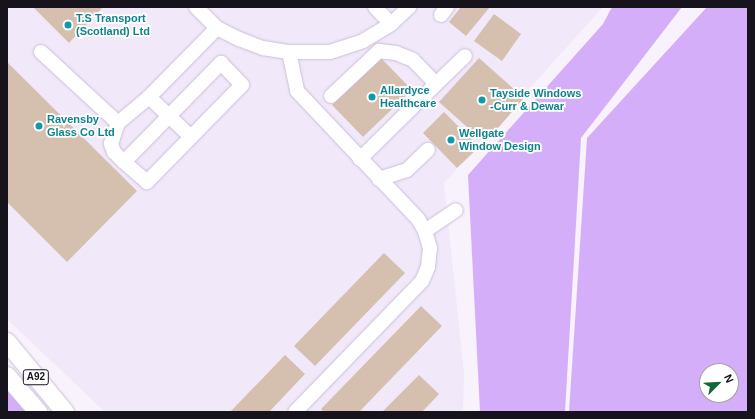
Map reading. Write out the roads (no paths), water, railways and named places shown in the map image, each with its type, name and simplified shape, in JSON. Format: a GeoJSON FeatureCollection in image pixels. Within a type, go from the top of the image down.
{"type":"FeatureCollection","features":[{"type":"Feature","properties":{"kind":"main road","name":"A92"},"geometry":{"type":"LineString","coordinates":[[7,342],[65,412]]}},
{"type":"Feature","properties":{"kind":"main road","name":"A92"},"geometry":{"type":"LineString","coordinates":[[7,376],[38,412]]}},
{"type":"Feature","properties":{"kind":"street"},"geometry":{"type":"LineString","coordinates":[[196,7],[217,28],[262,48],[289,52],[330,52],[363,41],[392,24],[409,7]]}},
{"type":"Feature","properties":{"kind":"street"},"geometry":{"type":"LineString","coordinates":[[375,7],[392,24]]}},
{"type":"Feature","properties":{"kind":"street"},"geometry":{"type":"LineString","coordinates":[[124,162],[220,63],[242,85],[147,182],[124,162],[114,152],[112,144],[118,123],[149,97],[217,28]]}},
{"type":"Feature","properties":{"kind":"street"},"geometry":{"type":"LineString","coordinates":[[331,96],[379,51],[396,53],[413,60],[436,84]]}},
{"type":"Feature","properties":{"kind":"street"},"geometry":{"type":"LineString","coordinates":[[41,52],[118,123]]}},
{"type":"Feature","properties":{"kind":"street"},"geometry":{"type":"LineString","coordinates":[[289,52],[296,91],[418,219],[425,231],[430,248],[428,267],[422,281],[295,412]]}},
{"type":"Feature","properties":{"kind":"street"},"geometry":{"type":"LineString","coordinates":[[360,159],[465,56]]}},
{"type":"Feature","properties":{"kind":"street"},"geometry":{"type":"LineString","coordinates":[[149,97],[191,137]]}},
{"type":"Feature","properties":{"kind":"street"},"geometry":{"type":"LineString","coordinates":[[380,179],[407,170],[428,150]]}},
{"type":"Feature","properties":{"kind":"street"},"geometry":{"type":"LineString","coordinates":[[425,231],[456,210]]}},
{"type":"Feature","properties":{"kind":"place","name":"T.S Transport (Scotland) Ltd"},"geometry":{"type":"Point","coordinates":[68,25]}},
{"type":"Feature","properties":{"kind":"place","name":"Allardyce Healthcare"},"geometry":{"type":"Point","coordinates":[372,97]}},
{"type":"Feature","properties":{"kind":"place","name":"Tayside Windows -Curr & Dewar"},"geometry":{"type":"Point","coordinates":[482,100]}},
{"type":"Feature","properties":{"kind":"place","name":"Ravensby Glass Co Ltd"},"geometry":{"type":"Point","coordinates":[39,126]}},
{"type":"Feature","properties":{"kind":"place","name":"Wellgate Window Design"},"geometry":{"type":"Point","coordinates":[451,140]}}]}
